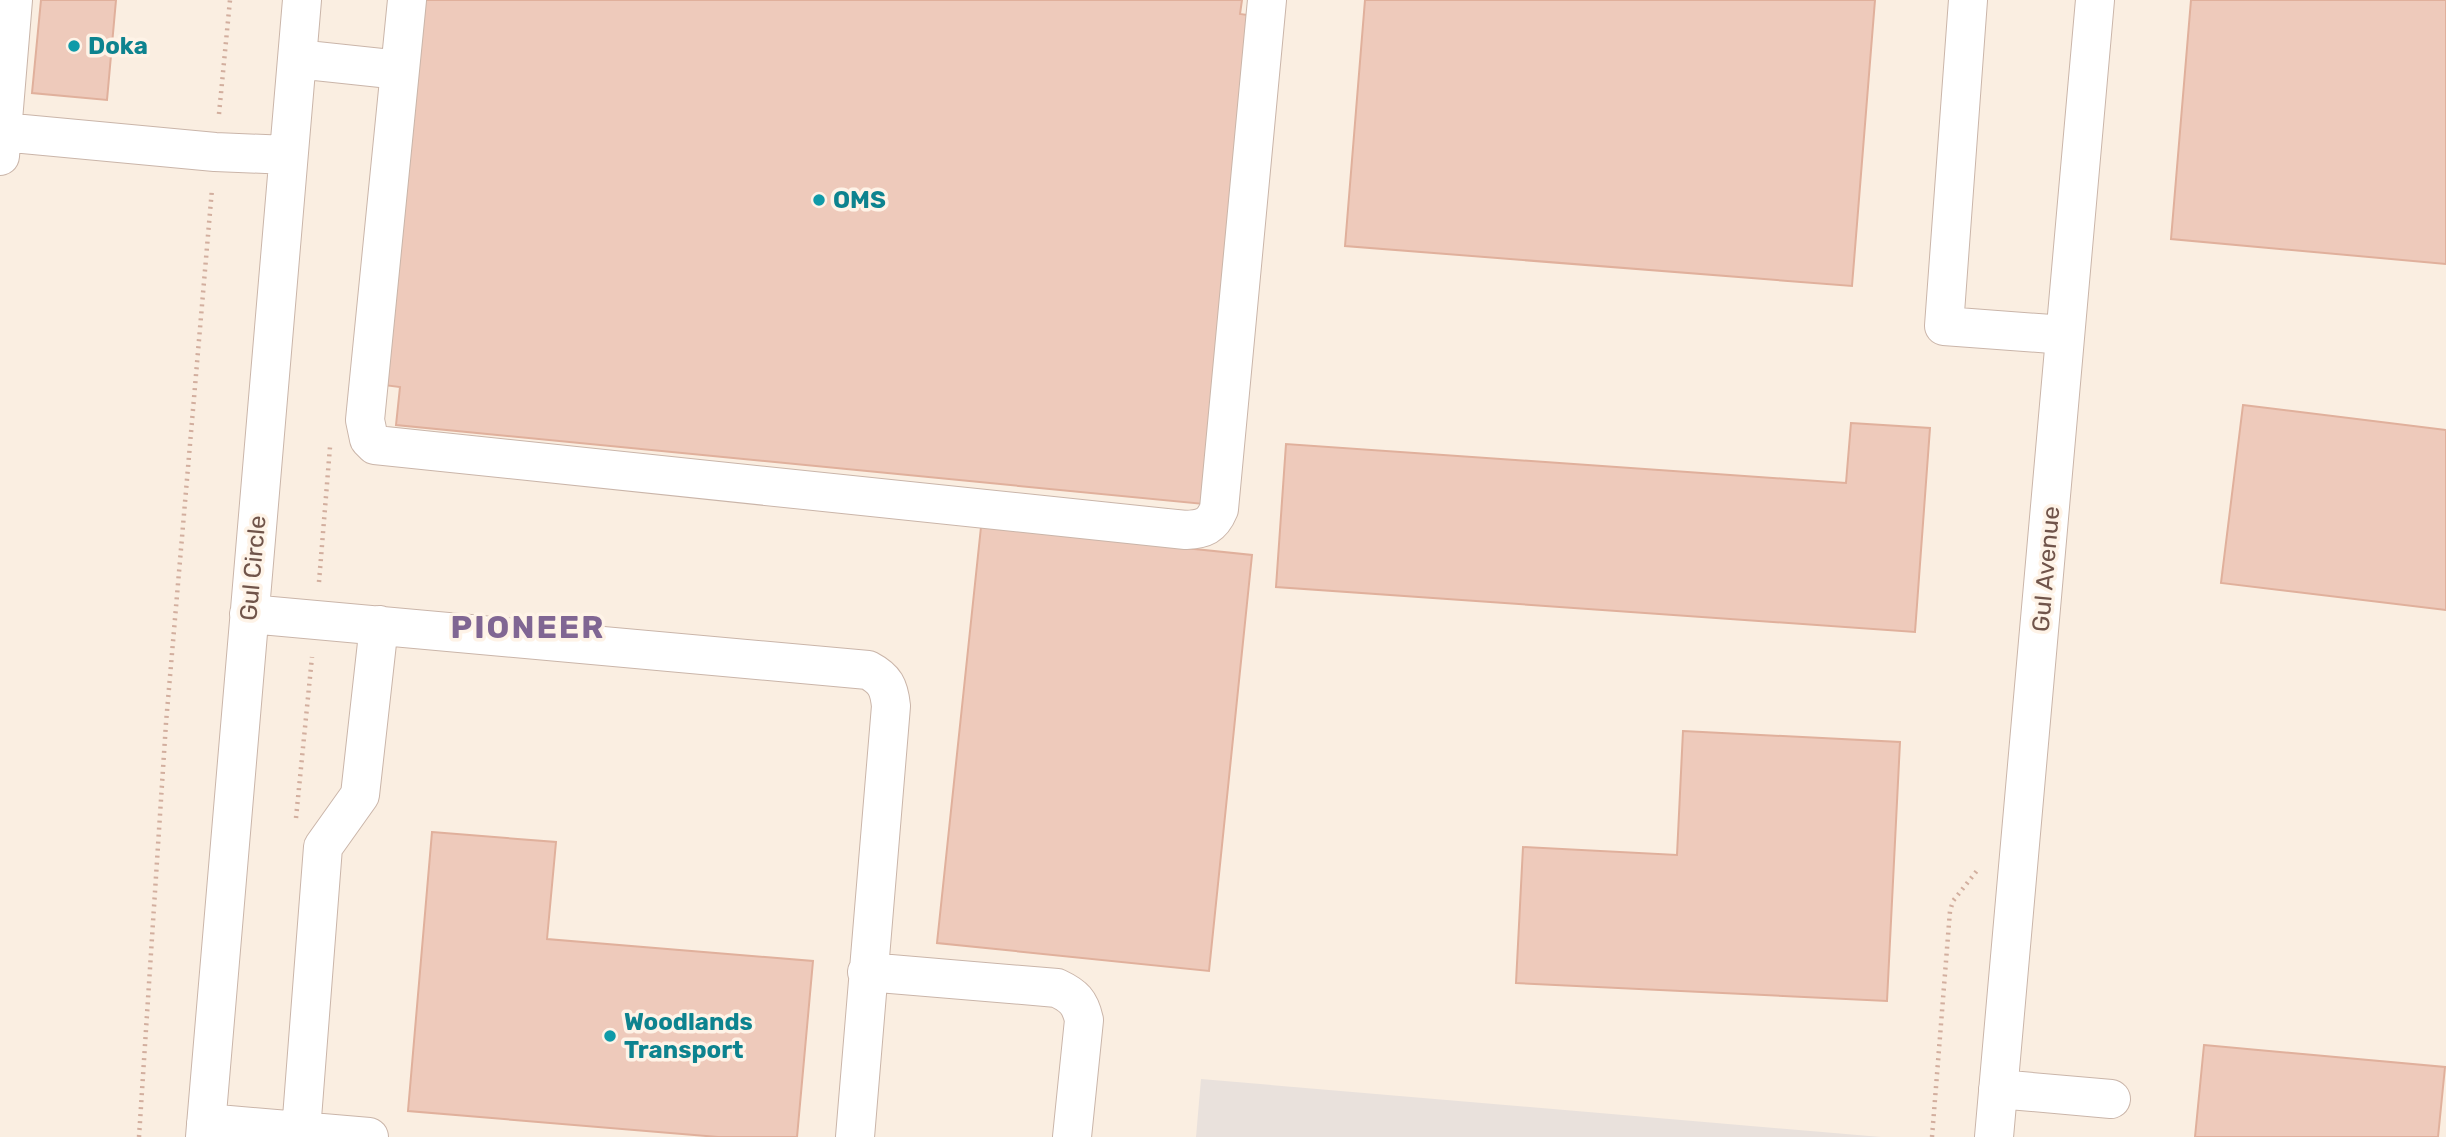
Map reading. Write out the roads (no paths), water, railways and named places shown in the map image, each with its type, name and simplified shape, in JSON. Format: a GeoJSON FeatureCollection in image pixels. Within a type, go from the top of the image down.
{"type":"FeatureCollection","features":[{"type":"Feature","properties":{"kind":"street"},"geometry":{"type":"LineString","coordinates":[[13,0],[1,144],[288,155]]}},
{"type":"Feature","properties":{"kind":"street","name":"Gul Circle"},"geometry":{"type":"LineString","coordinates":[[206,1130],[302,0]]}},
{"type":"Feature","properties":{"kind":"street"},"geometry":{"type":"LineString","coordinates":[[407,0],[365,420],[369,439],[375,445],[1201,529],[1213,523],[1219,509],[1266,0]]}},
{"type":"Feature","properties":{"kind":"street"},"geometry":{"type":"LineString","coordinates":[[1968,0],[1944,326],[2065,335]]}},
{"type":"Feature","properties":{"kind":"street","name":"Gul Avenue"},"geometry":{"type":"LineString","coordinates":[[1994,1137],[2095,0]]}},
{"type":"Feature","properties":{"kind":"street"},"geometry":{"type":"LineString","coordinates":[[297,59],[400,70]]}},
{"type":"Feature","properties":{"kind":"street"},"geometry":{"type":"LineString","coordinates":[[250,614],[868,670],[882,677],[890,689],[891,706],[855,1137]]}},
{"type":"Feature","properties":{"kind":"street"},"geometry":{"type":"LineString","coordinates":[[301,1131],[323,847],[360,795],[379,625]]}},
{"type":"Feature","properties":{"kind":"street"},"geometry":{"type":"LineString","coordinates":[[867,972],[1057,988],[1074,996],[1084,1020],[1072,1137]]}},
{"type":"Feature","properties":{"kind":"street"},"geometry":{"type":"LineString","coordinates":[[1998,1089],[2111,1100]]}},
{"type":"Feature","properties":{"kind":"street"},"geometry":{"type":"LineString","coordinates":[[206,1130],[301,1131],[369,1137]]}},
{"type":"Feature","properties":{"kind":"place","name":"Doka"},"geometry":{"type":"Point","coordinates":[74,46]}},
{"type":"Feature","properties":{"kind":"place","name":"OMS"},"geometry":{"type":"Point","coordinates":[819,200]}},
{"type":"Feature","properties":{"kind":"place","name":"Woodlands Transport"},"geometry":{"type":"Point","coordinates":[610,1036]}},
{"type":"Feature","properties":{"kind":"district","name":"PIONEER"},"geometry":{"type":"Point","coordinates":[528,627]}}]}
